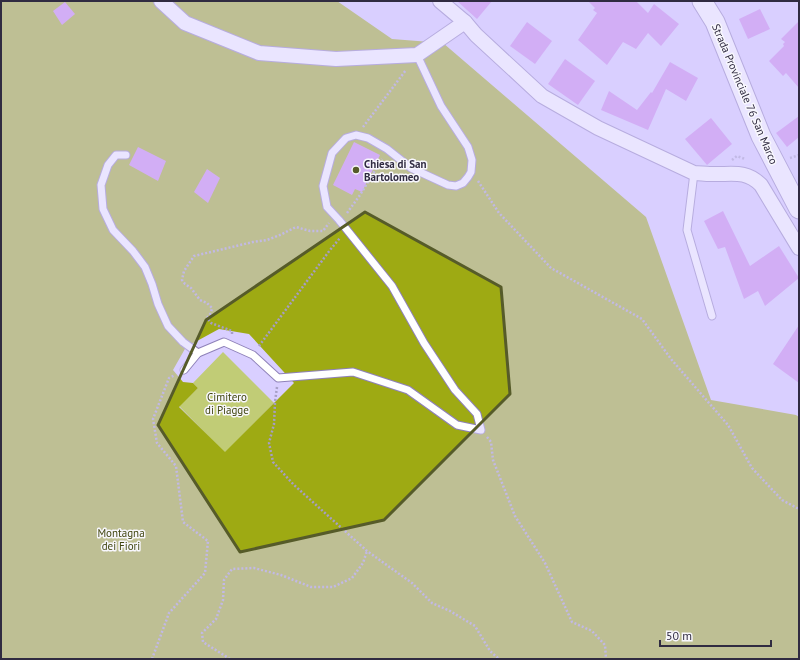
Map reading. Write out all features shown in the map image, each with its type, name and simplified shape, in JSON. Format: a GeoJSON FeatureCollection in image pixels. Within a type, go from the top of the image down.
{"type":"FeatureCollection","features":[{"type":"Feature","properties":{"kind":"street"},"geometry":{"type":"LineString","coordinates":[[161,1],[185,23],[259,53],[336,59],[417,55],[465,22]]}},
{"type":"Feature","properties":{"kind":"street"},"geometry":{"type":"LineString","coordinates":[[440,1],[465,22],[476,35],[542,96],[598,128],[694,173],[709,175],[737,173],[753,178],[761,185],[799,248]]}},
{"type":"Feature","properties":{"kind":"street","name":"Strada Provinciale 76 San Marco"},"geometry":{"type":"LineString","coordinates":[[702,1],[715,22],[761,136],[799,210]]}},
{"type":"Feature","properties":{"kind":"lane"},"geometry":{"type":"LineString","coordinates":[[184,370],[198,353],[224,342],[253,355],[278,378],[353,372],[408,390],[457,425],[481,430],[476,414],[455,390],[424,343],[392,286],[327,207],[323,186],[332,153],[346,138],[356,135],[368,138],[387,149],[411,168],[448,186],[456,186],[463,183],[468,177],[471,170],[472,160],[468,148],[442,106],[417,55]]}},
{"type":"Feature","properties":{"kind":"lane"},"geometry":{"type":"LineString","coordinates":[[126,155],[116,155],[108,165],[101,185],[103,209],[113,230],[133,251],[145,267],[158,304],[168,326],[183,342],[198,353]]}},
{"type":"Feature","properties":{"kind":"lane"},"geometry":{"type":"LineString","coordinates":[[694,173],[687,230],[712,316]]}},
{"type":"Feature","properties":{"kind":"path"},"geometry":{"type":"LineString","coordinates":[[356,135],[417,55]]}},
{"type":"Feature","properties":{"kind":"path"},"geometry":{"type":"LineString","coordinates":[[253,355],[341,236],[339,220],[349,212],[387,149]]}},
{"type":"Feature","properties":{"kind":"path"},"geometry":{"type":"LineString","coordinates":[[737,173],[732,160],[737,156],[749,161]]}},
{"type":"Feature","properties":{"kind":"path"},"geometry":{"type":"LineString","coordinates":[[471,170],[499,213],[551,268],[642,319],[671,359],[728,425],[752,468],[782,500],[799,509]]}},
{"type":"Feature","properties":{"kind":"path"},"geometry":{"type":"LineString","coordinates":[[228,344],[232,331],[211,323],[207,318],[211,313],[212,308],[207,303],[200,300],[191,288],[182,280],[184,271],[194,256],[267,240],[296,227],[310,231],[323,231],[333,214]]}},
{"type":"Feature","properties":{"kind":"path"},"geometry":{"type":"LineString","coordinates":[[152,659],[169,613],[205,574],[208,541],[183,522],[176,466],[157,443],[153,419],[169,378],[184,370]]}},
{"type":"Feature","properties":{"kind":"path"},"geometry":{"type":"LineString","coordinates":[[278,378],[274,424],[269,443],[273,462],[294,484],[367,551],[412,582],[432,603],[450,611],[475,626],[490,651],[499,659]]}},
{"type":"Feature","properties":{"kind":"path"},"geometry":{"type":"LineString","coordinates":[[481,430],[491,442],[493,460],[515,516],[545,564],[572,622],[592,631],[605,645],[606,659]]}},
{"type":"Feature","properties":{"kind":"path"},"geometry":{"type":"LineString","coordinates":[[230,659],[203,642],[202,633],[216,619],[223,600],[224,580],[232,570],[254,568],[280,575],[311,587],[333,587],[352,578],[363,563],[367,551]]}},
{"type":"Feature","properties":{"kind":"highlighted area"},"geometry":{"type":"Polygon","coordinates":[[[365,212],[501,287],[510,394],[384,520],[240,552],[158,425],[206,320],[365,212]]]}},
{"type":"Feature","properties":{"kind":"green space","name":"Montagna dei Fiori"},"geometry":{"type":"Polygon","coordinates":[[[1,1],[337,1],[392,39],[443,43],[646,217],[711,400],[796,415],[799,417],[799,659],[1,659],[1,1]],[[219,329],[186,347],[173,370],[183,382],[193,383],[198,388],[179,407],[225,452],[294,383],[249,334],[219,329]]]}},
{"type":"Feature","properties":{"kind":"green space","name":"Cimitero di Piagge"},"geometry":{"type":"Polygon","coordinates":[[[223,352],[274,403],[225,453],[179,406],[198,388],[193,383],[223,352]]]}},
{"type":"Feature","properties":{"kind":"building"},"geometry":{"type":"Polygon","coordinates":[[[457,1],[492,1],[477,19],[457,1]]]}},
{"type":"Feature","properties":{"kind":"building"},"geometry":{"type":"Polygon","coordinates":[[[588,1],[636,1],[648,13],[654,4],[679,24],[661,46],[648,33],[636,49],[623,42],[607,65],[578,40],[597,13],[593,10],[595,8],[588,1]]]}},
{"type":"Feature","properties":{"kind":"building"},"geometry":{"type":"Polygon","coordinates":[[[65,2],[75,14],[62,25],[53,11],[65,2]]]}},
{"type":"Feature","properties":{"kind":"building"},"geometry":{"type":"Polygon","coordinates":[[[760,9],[770,29],[748,39],[739,19],[760,9]]]}},
{"type":"Feature","properties":{"kind":"building"},"geometry":{"type":"Polygon","coordinates":[[[799,21],[799,88],[786,73],[783,76],[769,61],[784,46],[783,44],[785,42],[781,39],[799,21]]]}},
{"type":"Feature","properties":{"kind":"building"},"geometry":{"type":"Polygon","coordinates":[[[527,22],[552,41],[535,64],[510,46],[527,22]]]}},
{"type":"Feature","properties":{"kind":"building"},"geometry":{"type":"Polygon","coordinates":[[[565,59],[595,81],[578,105],[548,84],[565,59]]]}},
{"type":"Feature","properties":{"kind":"building"},"geometry":{"type":"Polygon","coordinates":[[[670,62],[698,78],[686,101],[666,89],[648,130],[601,110],[609,91],[637,110],[651,92],[652,93],[670,62]]]}},
{"type":"Feature","properties":{"kind":"building"},"geometry":{"type":"Polygon","coordinates":[[[799,116],[799,137],[787,147],[776,133],[799,116]]]}},
{"type":"Feature","properties":{"kind":"building"},"geometry":{"type":"Polygon","coordinates":[[[711,118],[732,144],[707,165],[685,139],[711,118]]]}},
{"type":"Feature","properties":{"kind":"building","name":"Chiesa di San Bartolomeo"},"geometry":{"type":"Polygon","coordinates":[[[354,142],[380,155],[362,192],[355,189],[352,195],[333,185],[354,142]]]}},
{"type":"Feature","properties":{"kind":"building"},"geometry":{"type":"Polygon","coordinates":[[[138,147],[166,161],[158,181],[129,165],[138,147]]]}},
{"type":"Feature","properties":{"kind":"building"},"geometry":{"type":"Polygon","coordinates":[[[207,169],[220,178],[208,203],[194,192],[207,169]]]}},
{"type":"Feature","properties":{"kind":"building"},"geometry":{"type":"Polygon","coordinates":[[[723,211],[750,266],[779,246],[799,278],[765,306],[758,291],[744,299],[725,247],[718,249],[704,221],[723,211]]]}},
{"type":"Feature","properties":{"kind":"building"},"geometry":{"type":"Polygon","coordinates":[[[799,325],[799,383],[773,364],[799,325]]]}},
{"type":"Feature","properties":{"kind":"place","name":"Chiesa di San Bartolomeo"},"geometry":{"type":"Point","coordinates":[356,170]}}]}
